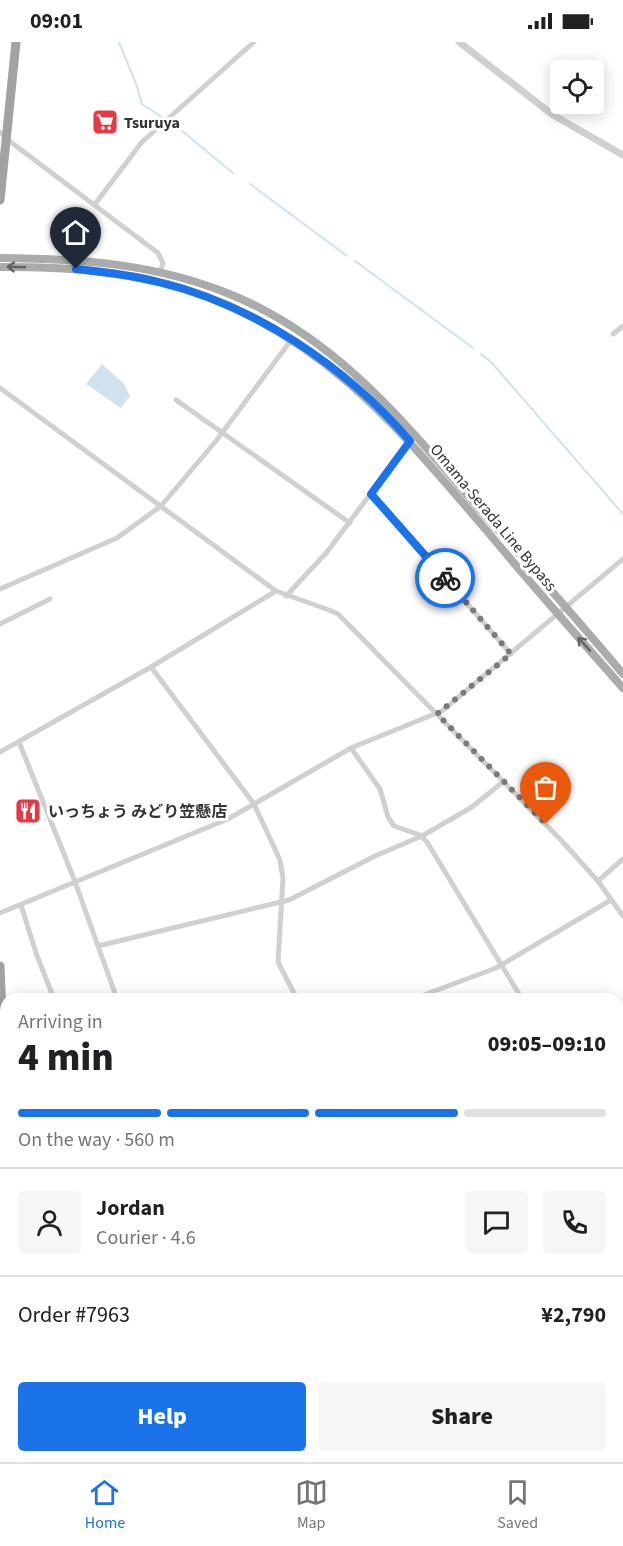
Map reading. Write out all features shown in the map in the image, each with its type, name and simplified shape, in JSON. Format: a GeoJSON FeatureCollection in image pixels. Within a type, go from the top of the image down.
{"type":"FeatureCollection","features":[{"type":"Feature","properties":{"kind":"highway"},"geometry":{"type":"LineString","coordinates":[[0,200],[3,135],[16,42]]}},
{"type":"Feature","properties":{"kind":"highway"},"geometry":{"type":"LineString","coordinates":[[0,966],[1,993]]}},
{"type":"Feature","properties":{"kind":"main road","name":"Omama-Serada Line Bypass"},"geometry":{"type":"LineString","coordinates":[[0,258],[92,261],[160,273],[205,285],[248,303],[313,340],[372,389],[415,435],[623,674]]}},
{"type":"Feature","properties":{"kind":"main road","name":"Omama-Serada Line Bypass"},"geometry":{"type":"LineString","coordinates":[[0,267],[76,269],[116,273],[157,281],[188,290],[246,314],[292,339],[351,384],[410,441],[623,688]]}},
{"type":"Feature","properties":{"kind":"street"},"geometry":{"type":"LineString","coordinates":[[95,204],[142,142],[255,42]]}},
{"type":"Feature","properties":{"kind":"street"},"geometry":{"type":"LineString","coordinates":[[459,42],[553,115],[623,155]]}},
{"type":"Feature","properties":{"kind":"street"},"geometry":{"type":"LineString","coordinates":[[3,135],[158,253],[163,263],[160,273]]}},
{"type":"Feature","properties":{"kind":"street"},"geometry":{"type":"LineString","coordinates":[[614,334],[623,326]]}},
{"type":"Feature","properties":{"kind":"street"},"geometry":{"type":"LineString","coordinates":[[0,589],[117,538],[161,506],[222,432],[292,339]]}},
{"type":"Feature","properties":{"kind":"street"},"geometry":{"type":"LineString","coordinates":[[0,388],[276,591],[338,614],[504,781],[598,881],[623,916]]}},
{"type":"Feature","properties":{"kind":"street"},"geometry":{"type":"LineString","coordinates":[[176,400],[350,523]]}},
{"type":"Feature","properties":{"kind":"street"},"geometry":{"type":"LineString","coordinates":[[286,596],[327,552],[410,441]]}},
{"type":"Feature","properties":{"kind":"street"},"geometry":{"type":"LineString","coordinates":[[371,494],[511,654]]}},
{"type":"Feature","properties":{"kind":"street"},"geometry":{"type":"LineString","coordinates":[[0,913],[228,819],[351,748],[437,714],[623,559]]}},
{"type":"Feature","properties":{"kind":"street"},"geometry":{"type":"LineString","coordinates":[[0,752],[151,667],[276,591]]}},
{"type":"Feature","properties":{"kind":"street"},"geometry":{"type":"LineString","coordinates":[[0,624],[50,599]]}},
{"type":"Feature","properties":{"kind":"street"},"geometry":{"type":"LineString","coordinates":[[151,667],[254,804],[282,865],[278,962],[294,993]]}},
{"type":"Feature","properties":{"kind":"street"},"geometry":{"type":"LineString","coordinates":[[19,742],[75,883],[115,993]]}},
{"type":"Feature","properties":{"kind":"street"},"geometry":{"type":"LineString","coordinates":[[351,748],[380,789],[388,817],[394,826],[422,836],[518,993]]}},
{"type":"Feature","properties":{"kind":"street"},"geometry":{"type":"LineString","coordinates":[[98,946],[281,903],[375,856],[422,836],[472,807],[504,781]]}},
{"type":"Feature","properties":{"kind":"street"},"geometry":{"type":"LineString","coordinates":[[598,881],[623,859]]}},
{"type":"Feature","properties":{"kind":"street"},"geometry":{"type":"LineString","coordinates":[[429,993],[501,965],[611,900]]}},
{"type":"Feature","properties":{"kind":"street"},"geometry":{"type":"LineString","coordinates":[[21,905],[52,993]]}},
{"type":"Feature","properties":{"kind":"water"},"geometry":{"type":"Polygon","coordinates":[[[102,364],[124,384],[130,396],[121,408],[86,384],[102,364]]]}},
{"type":"Feature","properties":{"kind":"waterway"},"geometry":{"type":"LineString","coordinates":[[119,42],[142,104],[162,117]]}},
{"type":"Feature","properties":{"kind":"waterway"},"geometry":{"type":"LineString","coordinates":[[170,121],[233,173]]}},
{"type":"Feature","properties":{"kind":"waterway"},"geometry":{"type":"LineString","coordinates":[[250,184],[347,256]]}},
{"type":"Feature","properties":{"kind":"waterway"},"geometry":{"type":"LineString","coordinates":[[355,261],[473,348]]}},
{"type":"Feature","properties":{"kind":"waterway"},"geometry":{"type":"LineString","coordinates":[[481,354],[491,362],[623,514]]}},
{"type":"Feature","properties":{"kind":"way so far"},"geometry":{"type":"LineString","coordinates":[[445,578],[511,654],[437,714],[546,824]]}},
{"type":"Feature","properties":{"kind":"place","name":"Tsuruya"},"geometry":{"type":"Point","coordinates":[105,122]}},
{"type":"Feature","properties":{"kind":"place","name":"いっちょう みどり笠懸店"},"geometry":{"type":"Point","coordinates":[28,811]}},
{"type":"Feature","properties":{"kind":"route"},"geometry":{"type":"LineString","coordinates":[[76,269],[116,273],[157,281],[188,290],[246,314],[292,339],[351,384],[410,441],[371,494],[445,578]]}}]}
